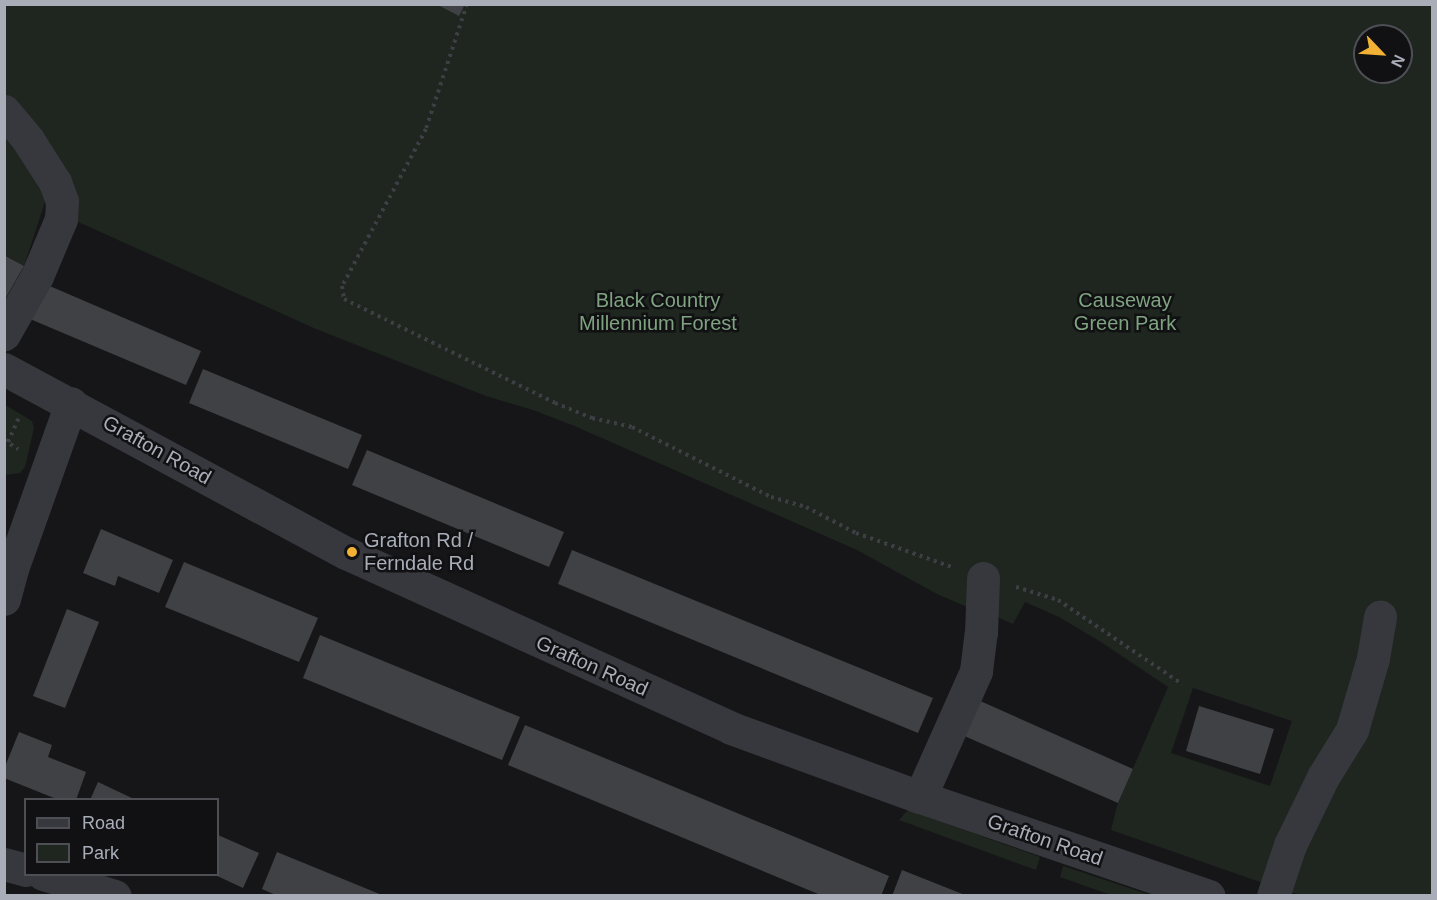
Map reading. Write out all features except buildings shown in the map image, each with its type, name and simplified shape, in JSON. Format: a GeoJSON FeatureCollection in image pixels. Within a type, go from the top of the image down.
{"type":"FeatureCollection","features":[{"type":"Feature","properties":{"kind":"street"},"geometry":{"type":"LineString","coordinates":[[4,111],[50,174],[62,201],[61,219],[37,276],[4,334]]}},
{"type":"Feature","properties":{"kind":"street","name":"Grafton Road"},"geometry":{"type":"LineString","coordinates":[[4,369],[71,403],[346,553],[506,628],[731,728],[920,797],[1209,896]]}},
{"type":"Feature","properties":{"kind":"street"},"geometry":{"type":"LineString","coordinates":[[4,599],[12,569],[71,403]]}},
{"type":"Feature","properties":{"kind":"street"},"geometry":{"type":"LineString","coordinates":[[920,797],[976,671],[981,642],[983,578]]}},
{"type":"Feature","properties":{"kind":"street"},"geometry":{"type":"LineString","coordinates":[[1273,896],[1290,845],[1323,777],[1352,730],[1373,658],[1380,617]]}},
{"type":"Feature","properties":{"kind":"street"},"geometry":{"type":"LineString","coordinates":[[4,864],[24,869]]}},
{"type":"Feature","properties":{"kind":"street"},"geometry":{"type":"LineString","coordinates":[[50,876],[115,896]]}},
{"type":"Feature","properties":{"kind":"path"},"geometry":{"type":"LineString","coordinates":[[467,4],[426,129],[342,286],[344,299],[555,403],[592,418],[632,427],[771,497],[806,507],[856,533],[983,578],[1058,600],[1182,684]]}},
{"type":"Feature","properties":{"kind":"path"},"geometry":{"type":"LineString","coordinates":[[4,440],[8,442],[21,412]]}},
{"type":"Feature","properties":{"kind":"green space","name":"Causeway Green Park"},"geometry":{"type":"Polygon","coordinates":[[[5,5],[1432,5],[1432,895],[1316,896],[1275,891],[1263,883],[1111,830],[1117,806],[1168,687],[1059,617],[1025,602],[1013,624],[982,610],[965,606],[937,594],[857,550],[572,425],[486,396],[316,329],[76,221],[45,202],[24,266],[5,255],[5,5]],[[1193,688],[1171,753],[1270,786],[1292,721],[1193,688]]]}},
{"type":"Feature","properties":{"kind":"green space"},"geometry":{"type":"Polygon","coordinates":[[[4,404],[32,421],[34,428],[25,467],[20,473],[5,475],[4,404]]]}},
{"type":"Feature","properties":{"kind":"green space"},"geometry":{"type":"Polygon","coordinates":[[[908,810],[1040,857],[1036,870],[899,820],[908,810]]]}},
{"type":"Feature","properties":{"kind":"green space"},"geometry":{"type":"Polygon","coordinates":[[[1063,866],[1150,895],[1108,894],[1060,877],[1063,866]]]}},
{"type":"Feature","properties":{"kind":"place","name":"Grafton Rd / Ferndale Rd"},"geometry":{"type":"Point","coordinates":[352,552]}},
{"type":"Feature","properties":{"kind":"park label","name":"Black Country Millennium Forest"},"geometry":{"type":"Point","coordinates":[658,312]}}]}
